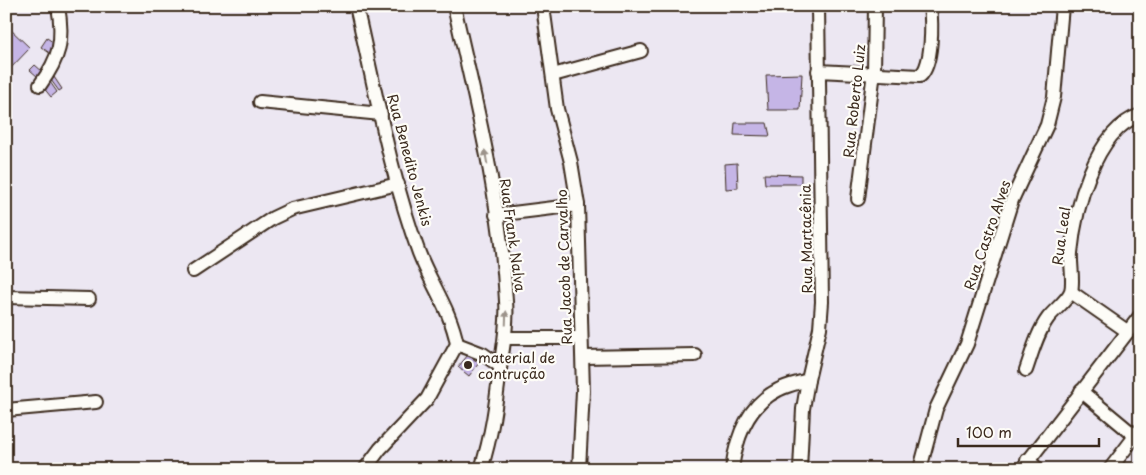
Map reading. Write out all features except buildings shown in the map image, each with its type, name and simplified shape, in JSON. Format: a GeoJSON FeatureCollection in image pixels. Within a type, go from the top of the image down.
{"type":"FeatureCollection","features":[{"type":"Feature","properties":{"kind":"street"},"geometry":{"type":"LineString","coordinates":[[40,85],[57,58],[61,46],[58,6]]}},
{"type":"Feature","properties":{"kind":"street","name":"Rua Benedito Jenkis"},"geometry":{"type":"LineString","coordinates":[[356,6],[398,184],[420,253],[451,320],[457,344]]}},
{"type":"Feature","properties":{"kind":"street","name":"Rua Frank Nalva"},"geometry":{"type":"LineString","coordinates":[[454,6],[483,139],[496,215],[506,301],[505,338],[492,432],[481,469]]}},
{"type":"Feature","properties":{"kind":"street","name":"Rua Jacob de Carvalho"},"geometry":{"type":"LineString","coordinates":[[542,6],[557,109],[572,162],[578,205],[583,357],[579,469]]}},
{"type":"Feature","properties":{"kind":"street","name":"Rua Martacênia"},"geometry":{"type":"LineString","coordinates":[[800,469],[808,380],[820,328],[822,302],[818,6]]}},
{"type":"Feature","properties":{"kind":"street","name":"Rua Roberto Luiz"},"geometry":{"type":"LineString","coordinates":[[858,199],[874,72],[875,6]]}},
{"type":"Feature","properties":{"kind":"street"},"geometry":{"type":"LineString","coordinates":[[818,71],[874,72],[912,77],[923,73],[930,40],[930,6]]}},
{"type":"Feature","properties":{"kind":"street","name":"Rua Castro Alves"},"geometry":{"type":"LineString","coordinates":[[920,469],[936,409],[967,344],[1012,200],[1047,126],[1054,98],[1062,6]]}},
{"type":"Feature","properties":{"kind":"street"},"geometry":{"type":"LineString","coordinates":[[553,75],[641,51]]}},
{"type":"Feature","properties":{"kind":"street"},"geometry":{"type":"LineString","coordinates":[[260,102],[382,114]]}},
{"type":"Feature","properties":{"kind":"street","name":"Rua Leal"},"geometry":{"type":"LineString","coordinates":[[1071,292],[1074,233],[1088,182],[1110,137],[1119,127],[1140,115]]}},
{"type":"Feature","properties":{"kind":"street"},"geometry":{"type":"LineString","coordinates":[[194,271],[272,218],[292,209],[398,184]]}},
{"type":"Feature","properties":{"kind":"street"},"geometry":{"type":"LineString","coordinates":[[496,215],[578,205]]}},
{"type":"Feature","properties":{"kind":"street"},"geometry":{"type":"LineString","coordinates":[[1026,370],[1037,337],[1048,318],[1071,292],[1127,331]]}},
{"type":"Feature","properties":{"kind":"street"},"geometry":{"type":"LineString","coordinates":[[6,297],[89,299]]}},
{"type":"Feature","properties":{"kind":"street"},"geometry":{"type":"LineString","coordinates":[[1038,469],[1024,464],[1140,316]]}},
{"type":"Feature","properties":{"kind":"street"},"geometry":{"type":"LineString","coordinates":[[505,338],[581,338]]}},
{"type":"Feature","properties":{"kind":"street"},"geometry":{"type":"LineString","coordinates":[[365,469],[380,449],[426,399],[457,344],[483,354],[500,366]]}},
{"type":"Feature","properties":{"kind":"street"},"geometry":{"type":"LineString","coordinates":[[583,357],[695,356]]}},
{"type":"Feature","properties":{"kind":"street"},"geometry":{"type":"LineString","coordinates":[[732,469],[739,433],[747,418],[766,397],[778,389],[808,380]]}},
{"type":"Feature","properties":{"kind":"street"},"geometry":{"type":"LineString","coordinates":[[1081,391],[1138,436],[1110,469]]}},
{"type":"Feature","properties":{"kind":"street"},"geometry":{"type":"LineString","coordinates":[[6,410],[96,402]]}},
{"type":"Feature","properties":{"kind":"place","name":"material de contrução"},"geometry":{"type":"Point","coordinates":[468,365]}}]}
